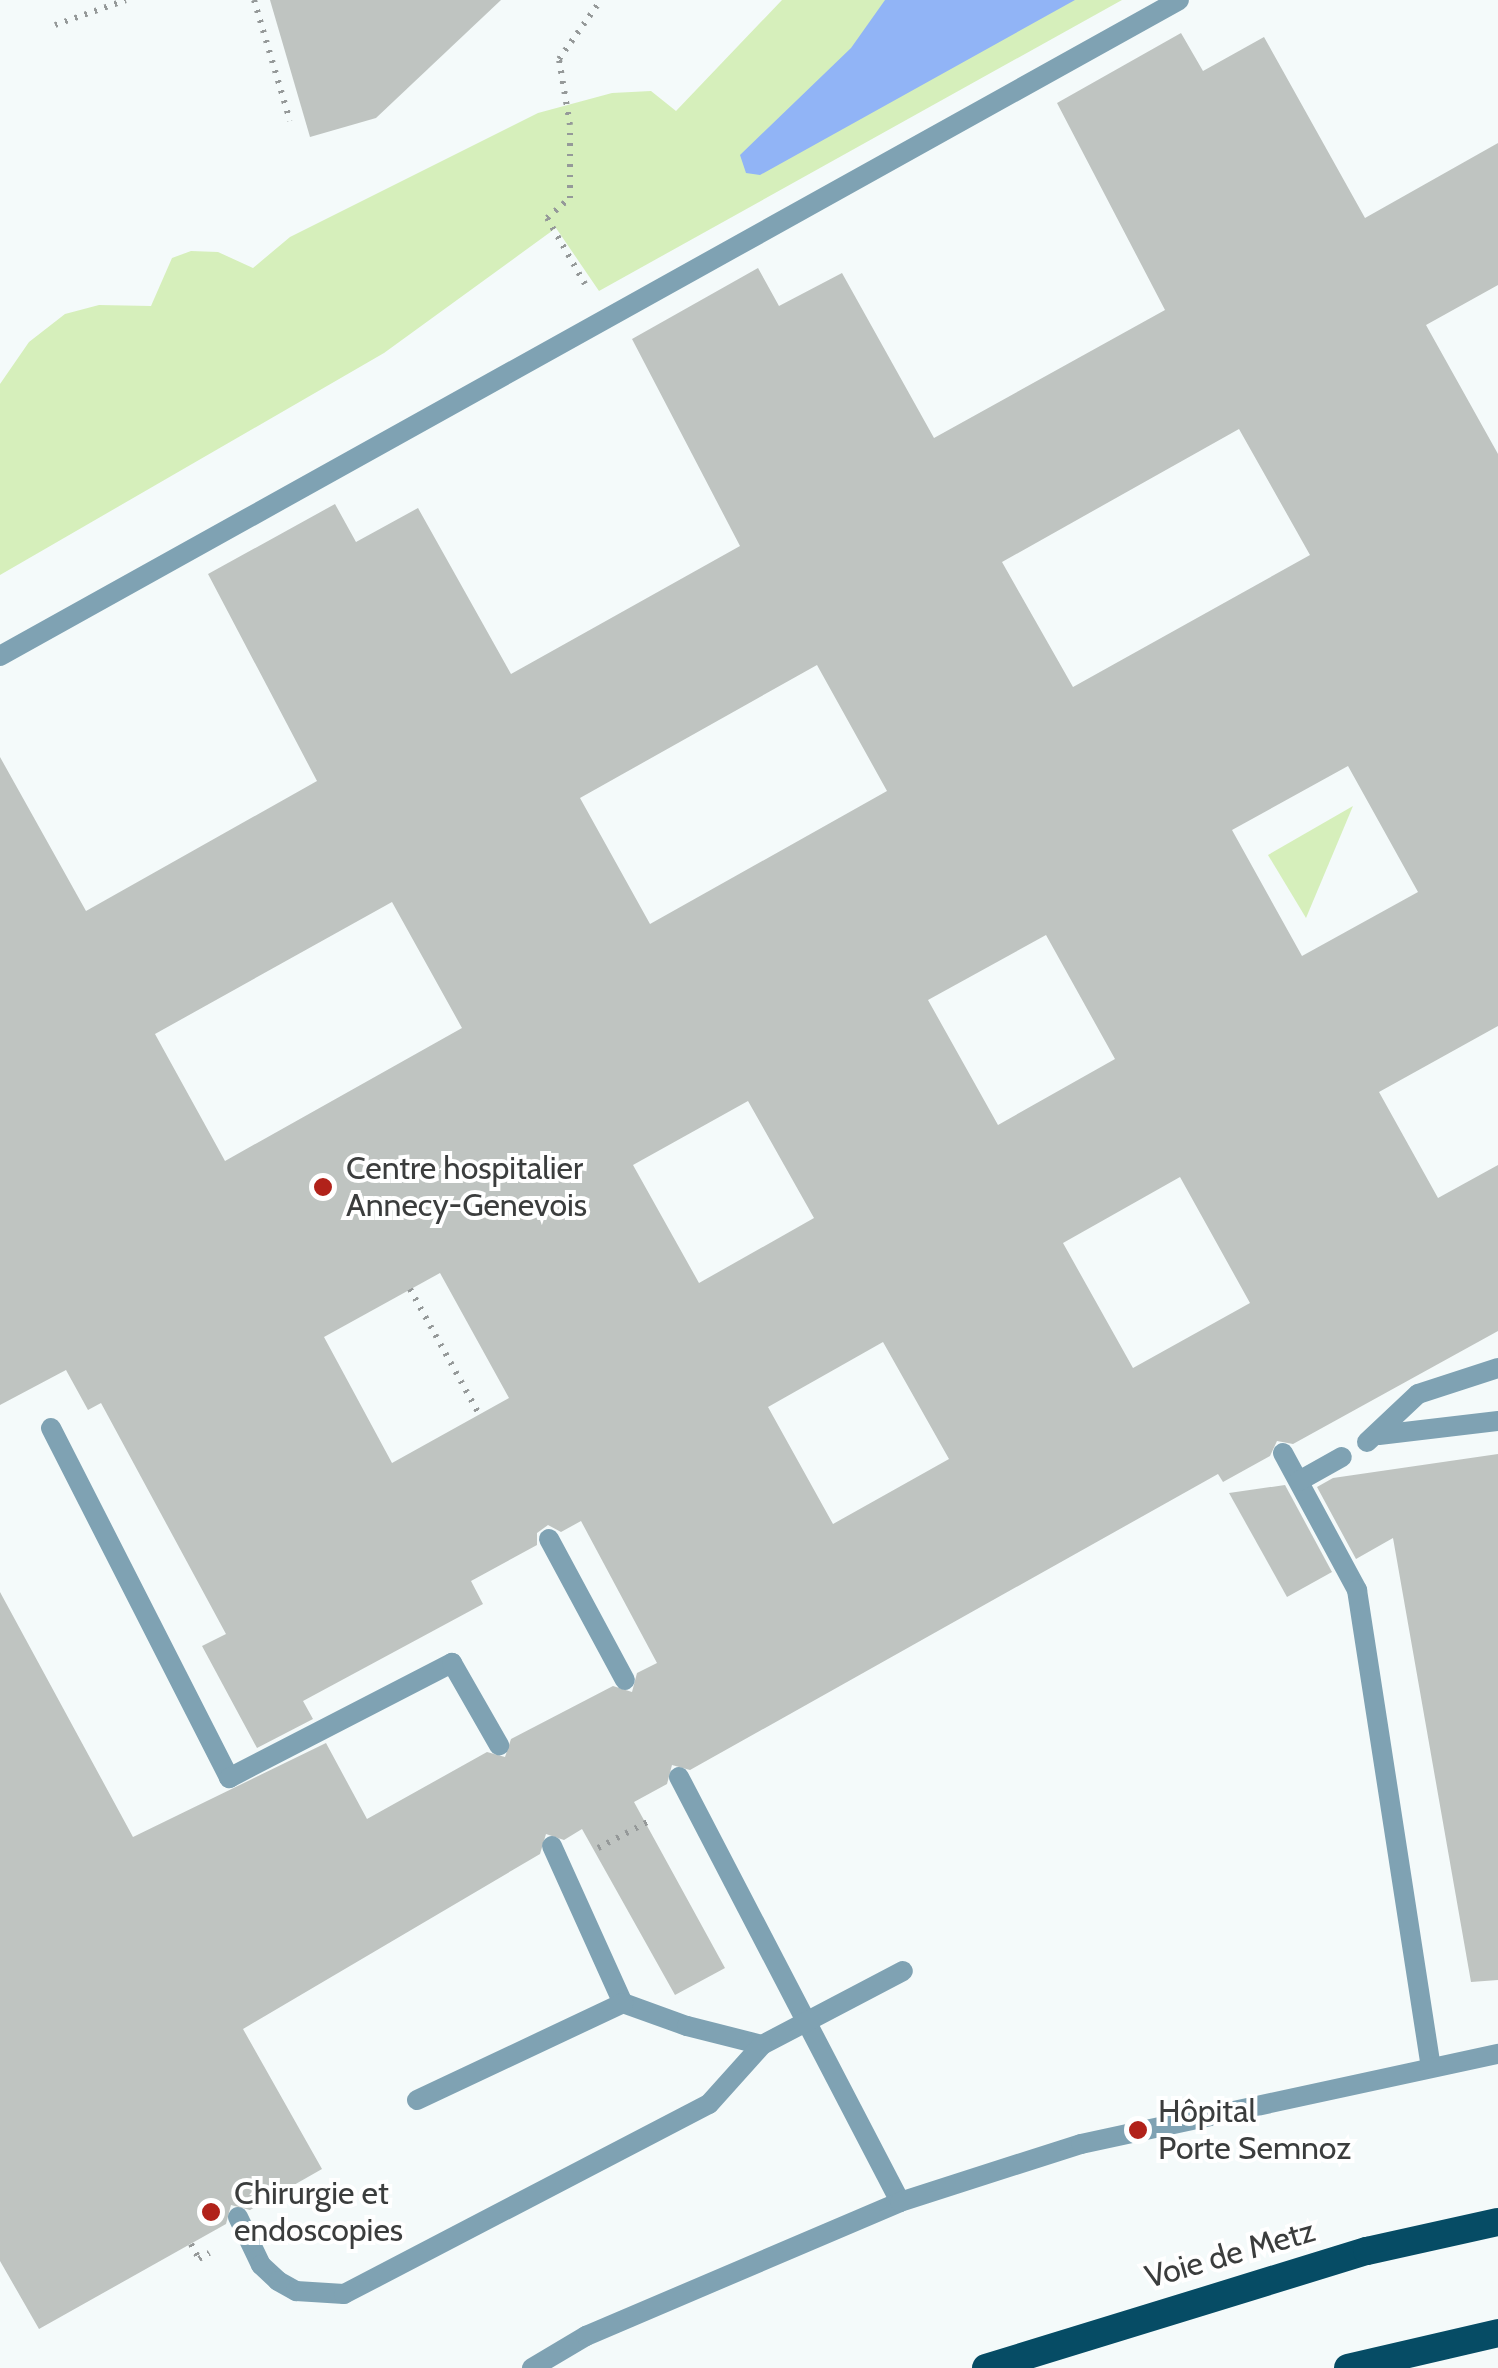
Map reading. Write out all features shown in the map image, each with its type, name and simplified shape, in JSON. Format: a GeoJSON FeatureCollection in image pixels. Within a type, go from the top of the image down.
{"type":"FeatureCollection","features":[{"type":"Feature","properties":{"kind":"highway","name":"Voie de Metz"},"geometry":{"type":"LineString","coordinates":[[986,2368],[1367,2251],[1498,2222]]}},
{"type":"Feature","properties":{"kind":"highway"},"geometry":{"type":"LineString","coordinates":[[1348,2368],[1498,2333]]}},
{"type":"Feature","properties":{"kind":"street"},"geometry":{"type":"LineString","coordinates":[[0,656],[1179,0]]}},
{"type":"Feature","properties":{"kind":"street"},"geometry":{"type":"LineString","coordinates":[[1498,1368],[1418,1394],[1373,1438],[1498,1421]]}},
{"type":"Feature","properties":{"kind":"street"},"geometry":{"type":"LineString","coordinates":[[51,1428],[229,1778],[452,1662],[499,1745]]}},
{"type":"Feature","properties":{"kind":"street"},"geometry":{"type":"LineString","coordinates":[[1283,1452],[1357,1590],[1431,2066]]}},
{"type":"Feature","properties":{"kind":"street"},"geometry":{"type":"LineString","coordinates":[[1300,1481],[1342,1457]]}},
{"type":"Feature","properties":{"kind":"street"},"geometry":{"type":"LineString","coordinates":[[549,1538],[624,1680]]}},
{"type":"Feature","properties":{"kind":"street"},"geometry":{"type":"LineString","coordinates":[[678,1777],[900,2202]]}},
{"type":"Feature","properties":{"kind":"street"},"geometry":{"type":"LineString","coordinates":[[552,1846],[623,2003]]}},
{"type":"Feature","properties":{"kind":"street"},"geometry":{"type":"LineString","coordinates":[[238,2217],[261,2265],[278,2281],[308,2294],[344,2294],[709,2104],[762,2044],[903,1971]]}},
{"type":"Feature","properties":{"kind":"street"},"geometry":{"type":"LineString","coordinates":[[417,2100],[623,2003],[762,2044]]}},
{"type":"Feature","properties":{"kind":"street"},"geometry":{"type":"LineString","coordinates":[[532,2368],[586,2336],[900,2202],[1080,2144],[1498,2054]]}},
{"type":"Feature","properties":{"kind":"path"},"geometry":{"type":"LineString","coordinates":[[55,25],[126,0]]}},
{"type":"Feature","properties":{"kind":"path"},"geometry":{"type":"LineString","coordinates":[[254,0],[290,122]]}},
{"type":"Feature","properties":{"kind":"path"},"geometry":{"type":"LineString","coordinates":[[600,0],[558,59],[570,125],[570,198],[547,218],[605,319]]}},
{"type":"Feature","properties":{"kind":"path"},"geometry":{"type":"LineString","coordinates":[[410,1289],[480,1414]]}},
{"type":"Feature","properties":{"kind":"path"},"geometry":{"type":"LineString","coordinates":[[562,1868],[690,1800]]}},
{"type":"Feature","properties":{"kind":"green space"},"geometry":{"type":"Polygon","coordinates":[[[782,0],[1122,0],[599,291],[556,228],[384,353],[0,575],[0,384],[29,342],[65,314],[99,305],[151,306],[172,258],[191,251],[218,252],[253,268],[290,237],[538,113],[612,93],[651,91],[676,111],[782,0]]]}},
{"type":"Feature","properties":{"kind":"green space"},"geometry":{"type":"Polygon","coordinates":[[[1353,806],[1306,918],[1268,855],[1353,806]]]}},
{"type":"Feature","properties":{"kind":"water"},"geometry":{"type":"Polygon","coordinates":[[[885,0],[1075,0],[760,175],[746,173],[740,155],[851,48],[885,0]]]}},
{"type":"Feature","properties":{"kind":"building"},"geometry":{"type":"Polygon","coordinates":[[[270,0],[501,0],[376,118],[310,137],[270,0]]]}},
{"type":"Feature","properties":{"kind":"building","name":"Centre hospitalier Annecy-Genevois"},"geometry":{"type":"Polygon","coordinates":[[[1181,33],[1203,71],[1264,37],[1365,218],[1498,143],[1498,285],[1426,325],[1498,454],[1498,1026],[1379,1092],[1438,1198],[1498,1165],[1498,1331],[1293,1444],[1277,1441],[1270,1456],[1223,1482],[1218,1474],[690,1770],[672,1765],[667,1784],[634,1802],[725,1968],[675,1995],[582,1829],[564,1840],[546,1834],[540,1854],[243,2029],[322,2169],[250,2210],[231,2205],[226,2224],[39,2329],[0,2261],[0,1592],[133,1837],[326,1743],[367,1819],[487,1752],[505,1757],[511,1739],[613,1686],[632,1692],[637,1673],[657,1663],[581,1521],[561,1532],[548,1525],[537,1533],[537,1545],[471,1581],[483,1604],[303,1701],[313,1719],[257,1748],[202,1646],[226,1634],[101,1403],[88,1410],[66,1370],[0,1405],[0,757],[86,911],[317,781],[208,574],[335,504],[356,542],[418,508],[511,674],[740,546],[632,339],[758,268],[779,306],[842,273],[934,438],[1165,310],[1057,103],[1181,33]],[[1239,429],[1002,562],[1073,687],[1310,555],[1239,429]],[[817,665],[580,798],[650,924],[887,791],[817,665]],[[1348,766],[1232,830],[1302,956],[1418,892],[1348,766]],[[392,902],[155,1034],[225,1161],[462,1028],[392,902]],[[1046,935],[928,1000],[998,1125],[1115,1059],[1046,935]],[[748,1101],[633,1165],[699,1283],[814,1218],[748,1101]],[[1180,1177],[1063,1243],[1133,1368],[1250,1303],[1180,1177]],[[440,1273],[324,1337],[392,1463],[509,1398],[440,1273]],[[883,1342],[768,1407],[833,1524],[949,1459],[883,1342]]]}},
{"type":"Feature","properties":{"kind":"building"},"geometry":{"type":"Polygon","coordinates":[[[1498,1454],[1498,1980],[1471,1982],[1393,1538],[1356,1559],[1317,1487],[1333,1478],[1498,1454]]]}},
{"type":"Feature","properties":{"kind":"building"},"geometry":{"type":"Polygon","coordinates":[[[1285,1485],[1332,1572],[1287,1597],[1229,1493],[1285,1485]]]}},
{"type":"Feature","properties":{"kind":"place","name":"Centre hospitalier Annecy-Genevois"},"geometry":{"type":"Point","coordinates":[323,1187]}},
{"type":"Feature","properties":{"kind":"place","name":"Hôpital Porte Semnoz"},"geometry":{"type":"Point","coordinates":[1138,2130]}},
{"type":"Feature","properties":{"kind":"place","name":"Chirurgie et endoscopies"},"geometry":{"type":"Point","coordinates":[211,2212]}}]}
